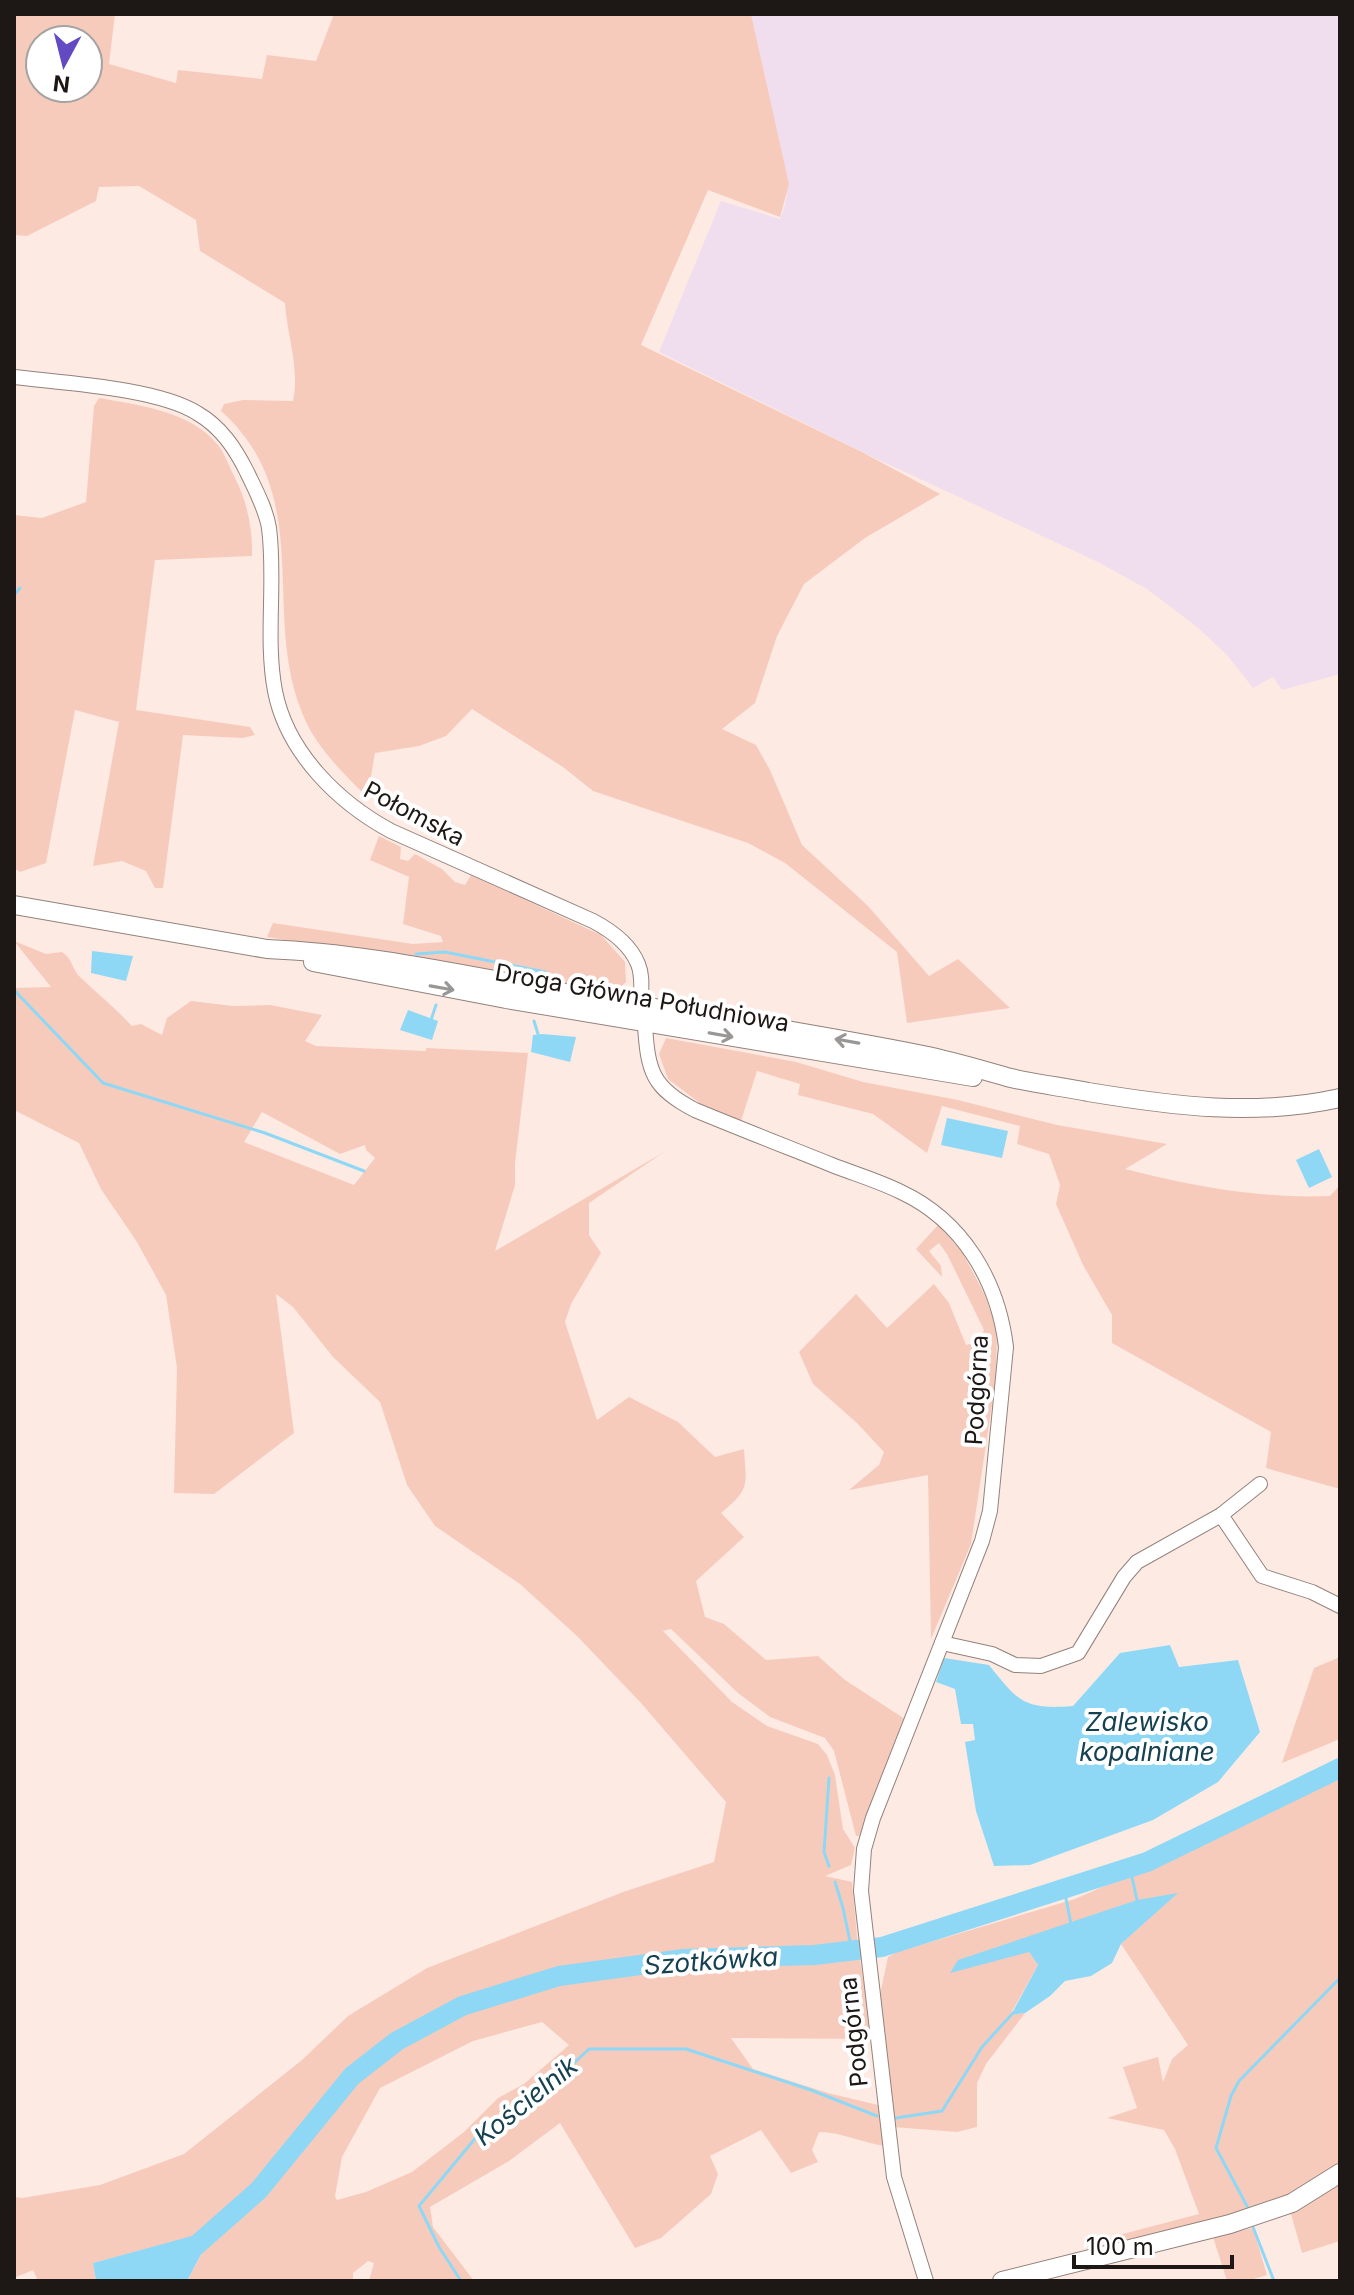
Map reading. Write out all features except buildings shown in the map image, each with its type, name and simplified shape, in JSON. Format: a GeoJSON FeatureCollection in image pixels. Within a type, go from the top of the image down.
{"type":"FeatureCollection","features":[{"type":"Feature","properties":{"kind":"main road","name":"Droga Główna Południowa"},"geometry":{"type":"LineString","coordinates":[[14,905],[267,949],[365,974],[643,1014],[919,1070],[1012,1078],[1144,1101],[1210,1108],[1269,1110],[1340,1098]]}},
{"type":"Feature","properties":{"kind":"main road"},"geometry":{"type":"LineString","coordinates":[[1002,2281],[1230,2224],[1292,2203],[1340,2173]]}},
{"type":"Feature","properties":{"kind":"street","name":"Połomska"},"geometry":{"type":"LineString","coordinates":[[14,377],[171,401],[196,412],[217,427],[236,450],[269,526],[275,693],[302,752],[330,789],[366,818],[417,844],[593,921],[617,936],[638,964],[647,1056],[652,1073],[661,1086],[685,1105],[748,1131]]}},
{"type":"Feature","properties":{"kind":"street","name":"Podgórna"},"geometry":{"type":"LineString","coordinates":[[748,1131],[902,1192],[922,1204],[959,1234],[988,1280],[1003,1325],[1006,1347],[990,1511],[982,1541],[873,1818],[864,1849],[861,1891],[864,1929],[894,2177],[926,2281]]}},
{"type":"Feature","properties":{"kind":"street"},"geometry":{"type":"LineString","coordinates":[[942,1643],[992,1654],[1015,1665],[1041,1666],[1078,1653],[1124,1577],[1137,1562],[1221,1515],[1260,1484]]}},
{"type":"Feature","properties":{"kind":"street"},"geometry":{"type":"LineString","coordinates":[[1221,1515],[1262,1576],[1312,1592],[1340,1606]]}},
{"type":"Feature","properties":{"kind":"shaded area"},"geometry":{"type":"Polygon","coordinates":[[[14,14],[115,14],[109,64],[176,83],[178,70],[262,79],[267,55],[316,61],[334,14],[751,14],[789,184],[780,217],[708,190],[641,345],[862,452],[940,494],[865,538],[804,584],[777,636],[755,703],[722,729],[756,745],[802,845],[868,906],[929,976],[958,959],[1010,1008],[907,1023],[897,952],[785,863],[748,843],[593,791],[563,767],[472,709],[446,736],[419,746],[375,753],[368,794],[362,792],[321,746],[303,715],[291,676],[278,518],[268,480],[250,445],[221,411],[224,404],[243,400],[293,401],[294,365],[285,303],[200,251],[196,220],[139,186],[99,187],[96,201],[27,236],[14,235],[14,14]]]}},
{"type":"Feature","properties":{"kind":"shaded area"},"geometry":{"type":"Polygon","coordinates":[[[751,14],[1340,14],[1340,674],[1282,690],[1273,677],[1253,688],[1227,655],[1197,627],[1147,589],[1100,563],[659,352],[721,201],[780,219],[785,205],[788,184],[751,14]]]}},
{"type":"Feature","properties":{"kind":"shaded area"},"geometry":{"type":"Polygon","coordinates":[[[99,398],[163,411],[194,424],[207,434],[227,461],[243,496],[250,526],[252,556],[155,560],[136,710],[250,727],[255,735],[242,738],[183,735],[163,888],[155,888],[146,871],[122,861],[93,866],[119,722],[75,710],[46,863],[20,872],[14,868],[14,515],[42,518],[86,502],[94,406],[99,398]]]}},
{"type":"Feature","properties":{"kind":"shaded area"},"geometry":{"type":"Polygon","coordinates":[[[379,836],[401,847],[400,859],[408,861],[415,854],[442,869],[455,882],[465,885],[471,875],[601,935],[625,962],[626,982],[614,993],[267,937],[273,923],[413,944],[443,942],[441,936],[403,924],[409,877],[370,860],[379,836]]]}},
{"type":"Feature","properties":{"kind":"shaded area"},"geometry":{"type":"Polygon","coordinates":[[[14,941],[46,954],[62,952],[80,977],[132,1026],[141,1024],[162,1035],[167,1018],[191,1001],[233,1006],[270,1005],[322,1015],[305,1041],[316,1046],[528,1053],[515,1185],[495,1251],[664,1152],[589,1203],[589,1235],[601,1253],[571,1304],[565,1322],[597,1420],[629,1397],[678,1422],[715,1457],[744,1449],[742,1492],[721,1513],[744,1537],[696,1581],[705,1617],[724,1624],[766,1660],[818,1656],[845,1680],[905,1719],[862,1836],[856,1836],[834,1751],[825,1738],[770,1717],[738,1693],[671,1629],[663,1631],[732,1702],[767,1726],[818,1744],[827,1755],[835,1775],[843,1829],[855,1848],[851,1865],[825,1876],[852,1882],[858,1947],[873,2039],[731,2038],[753,2069],[878,2105],[885,2146],[819,2132],[812,2150],[818,2162],[791,2173],[761,2130],[710,2156],[718,2174],[711,2194],[661,2238],[635,2248],[560,2123],[509,2161],[430,2207],[433,2227],[474,2281],[369,2281],[374,2263],[368,2261],[353,2273],[353,2281],[187,2281],[206,2246],[191,2250],[202,2234],[93,2263],[96,2281],[38,2281],[33,2270],[14,2278],[14,2197],[100,2185],[184,2154],[302,2060],[348,2016],[427,1968],[626,1891],[714,1862],[726,1802],[641,1703],[577,1636],[520,1584],[435,1526],[407,1485],[380,1402],[333,1357],[293,1307],[276,1294],[294,1433],[214,1494],[174,1493],[177,1368],[166,1295],[137,1242],[101,1189],[79,1143],[14,1110],[14,988],[51,987],[14,941]],[[262,1112],[244,1142],[354,1185],[375,1158],[365,1145],[340,1154],[262,1112]],[[542,2022],[473,2041],[380,2088],[342,2157],[335,2196],[337,2200],[366,2192],[412,2172],[464,2132],[498,2098],[524,2084],[569,2045],[542,2022]]]}},
{"type":"Feature","properties":{"kind":"shaded area"},"geometry":{"type":"Polygon","coordinates":[[[666,1038],[796,1062],[863,1082],[958,1100],[1057,1125],[1167,1144],[1125,1169],[1176,1181],[1252,1193],[1304,1196],[1330,1196],[1340,1185],[1340,1489],[1266,1468],[1271,1432],[1112,1343],[1112,1315],[1083,1265],[1056,1204],[1060,1185],[1049,1154],[1017,1144],[1020,1126],[942,1106],[927,1153],[873,1114],[798,1095],[800,1084],[757,1071],[741,1121],[701,1104],[668,1079],[659,1054],[666,1038]]]}},
{"type":"Feature","properties":{"kind":"shaded area"},"geometry":{"type":"Polygon","coordinates":[[[938,1225],[962,1252],[984,1293],[997,1329],[996,1378],[971,1544],[931,1639],[928,1475],[849,1490],[879,1465],[884,1452],[813,1384],[799,1352],[856,1294],[887,1328],[934,1284],[949,1303],[966,1345],[980,1341],[984,1330],[947,1254],[939,1243],[929,1251],[941,1266],[942,1277],[916,1249],[938,1225]]]}},
{"type":"Feature","properties":{"kind":"shaded area"},"geometry":{"type":"Polygon","coordinates":[[[1340,1657],[1340,1739],[1282,1763],[1314,1668],[1340,1657]]]}},
{"type":"Feature","properties":{"kind":"shaded area"},"geometry":{"type":"Polygon","coordinates":[[[1340,1776],[1340,2164],[1292,2195],[1265,2206],[1208,2223],[1123,2242],[1119,2235],[1199,2214],[1175,2149],[1164,2130],[1107,2118],[1137,2108],[1123,2067],[1158,2057],[1163,2082],[1172,2059],[1188,2045],[1121,1944],[1176,1894],[1029,1952],[1038,1965],[1010,2015],[1025,2013],[986,2064],[977,2083],[977,2127],[957,2132],[893,2127],[879,1999],[888,1957],[1075,1899],[1270,1813],[1340,1776]]]}},
{"type":"Feature","properties":{"kind":"shaded area"},"geometry":{"type":"Polygon","coordinates":[[[1340,2183],[1340,2241],[1302,2253],[1291,2214],[1340,2183]]]}},
{"type":"Feature","properties":{"kind":"shaded area"},"geometry":{"type":"Polygon","coordinates":[[[1253,2228],[1267,2275],[1247,2281],[1227,2281],[1213,2237],[1253,2228]]]}},
{"type":"Feature","properties":{"kind":"water"},"geometry":{"type":"Polygon","coordinates":[[[92,951],[133,956],[126,981],[91,973],[92,951]]]}},
{"type":"Feature","properties":{"kind":"water"},"geometry":{"type":"Polygon","coordinates":[[[408,1010],[438,1021],[432,1040],[400,1030],[408,1010]]]}},
{"type":"Feature","properties":{"kind":"water"},"geometry":{"type":"Polygon","coordinates":[[[533,1035],[576,1037],[570,1062],[531,1052],[533,1035]]]}},
{"type":"Feature","properties":{"kind":"water"},"geometry":{"type":"Polygon","coordinates":[[[947,1118],[1008,1131],[1002,1158],[941,1145],[947,1118]]]}},
{"type":"Feature","properties":{"kind":"water"},"geometry":{"type":"Polygon","coordinates":[[[1319,1149],[1332,1177],[1309,1188],[1296,1160],[1319,1149]]]}},
{"type":"Feature","properties":{"kind":"water","name":"Zalewisko kopalniane"},"geometry":{"type":"Polygon","coordinates":[[[1170,1645],[1179,1667],[1238,1660],[1260,1732],[1218,1782],[1153,1820],[1030,1865],[994,1866],[976,1811],[965,1742],[975,1740],[973,1724],[961,1724],[955,1689],[936,1682],[944,1658],[989,1665],[1015,1695],[1032,1704],[1056,1707],[1073,1706],[1120,1653],[1170,1645]]]}},
{"type":"Feature","properties":{"kind":"water"},"geometry":{"type":"Polygon","coordinates":[[[1178,1893],[1121,1944],[1112,1963],[1091,1976],[1065,1981],[1025,2013],[1011,2015],[1038,1965],[1029,1952],[950,1973],[958,1960],[1137,1900],[1178,1893]]]}},
{"type":"Feature","properties":{"kind":"water"},"geometry":{"type":"Polygon","coordinates":[[[203,2233],[192,2249],[206,2245],[187,2281],[96,2281],[93,2263],[203,2233]]]}},
{"type":"Feature","properties":{"kind":"waterway"},"geometry":{"type":"LineString","coordinates":[[14,595],[20,588]]}},
{"type":"Feature","properties":{"kind":"waterway"},"geometry":{"type":"LineString","coordinates":[[416,954],[445,952],[545,972]]}},
{"type":"Feature","properties":{"kind":"waterway"},"geometry":{"type":"LineString","coordinates":[[14,990],[103,1083],[265,1133],[364,1171]]}},
{"type":"Feature","properties":{"kind":"waterway"},"geometry":{"type":"LineString","coordinates":[[431,1020],[436,1005]]}},
{"type":"Feature","properties":{"kind":"waterway"},"geometry":{"type":"LineString","coordinates":[[534,1021],[538,1034]]}},
{"type":"Feature","properties":{"kind":"waterway","name":"Szotkówka"},"geometry":{"type":"LineString","coordinates":[[164,2281],[191,2250],[259,2190],[352,2076],[397,2041],[462,2006],[559,1976],[684,1959],[814,1955],[882,1947],[1147,1862],[1340,1768]]}},
{"type":"Feature","properties":{"kind":"waterway"},"geometry":{"type":"LineString","coordinates":[[829,1778],[824,1852],[829,1866]]}},
{"type":"Feature","properties":{"kind":"waterway"},"geometry":{"type":"LineString","coordinates":[[1130,1868],[1137,1900]]}},
{"type":"Feature","properties":{"kind":"waterway"},"geometry":{"type":"LineString","coordinates":[[835,1882],[852,1951]]}},
{"type":"Feature","properties":{"kind":"waterway","name":"Kościelnik"},"geometry":{"type":"LineString","coordinates":[[1064,1889],[1071,1924]]}},
{"type":"Feature","properties":{"kind":"waterway"},"geometry":{"type":"LineString","coordinates":[[1248,2208],[1216,2148],[1231,2096],[1239,2081],[1340,1978]]}},
{"type":"Feature","properties":{"kind":"waterway","name":"Kościelnik"},"geometry":{"type":"LineString","coordinates":[[896,2118],[942,2111],[982,2047],[1013,2013]]}},
{"type":"Feature","properties":{"kind":"waterway","name":"Kościelnik"},"geometry":{"type":"LineString","coordinates":[[461,2281],[439,2247],[419,2206],[478,2135],[545,2090],[589,2049],[686,2049],[811,2090],[877,2116]]}},
{"type":"Feature","properties":{"kind":"waterway"},"geometry":{"type":"LineString","coordinates":[[1253,2227],[1274,2281]]}}]}
